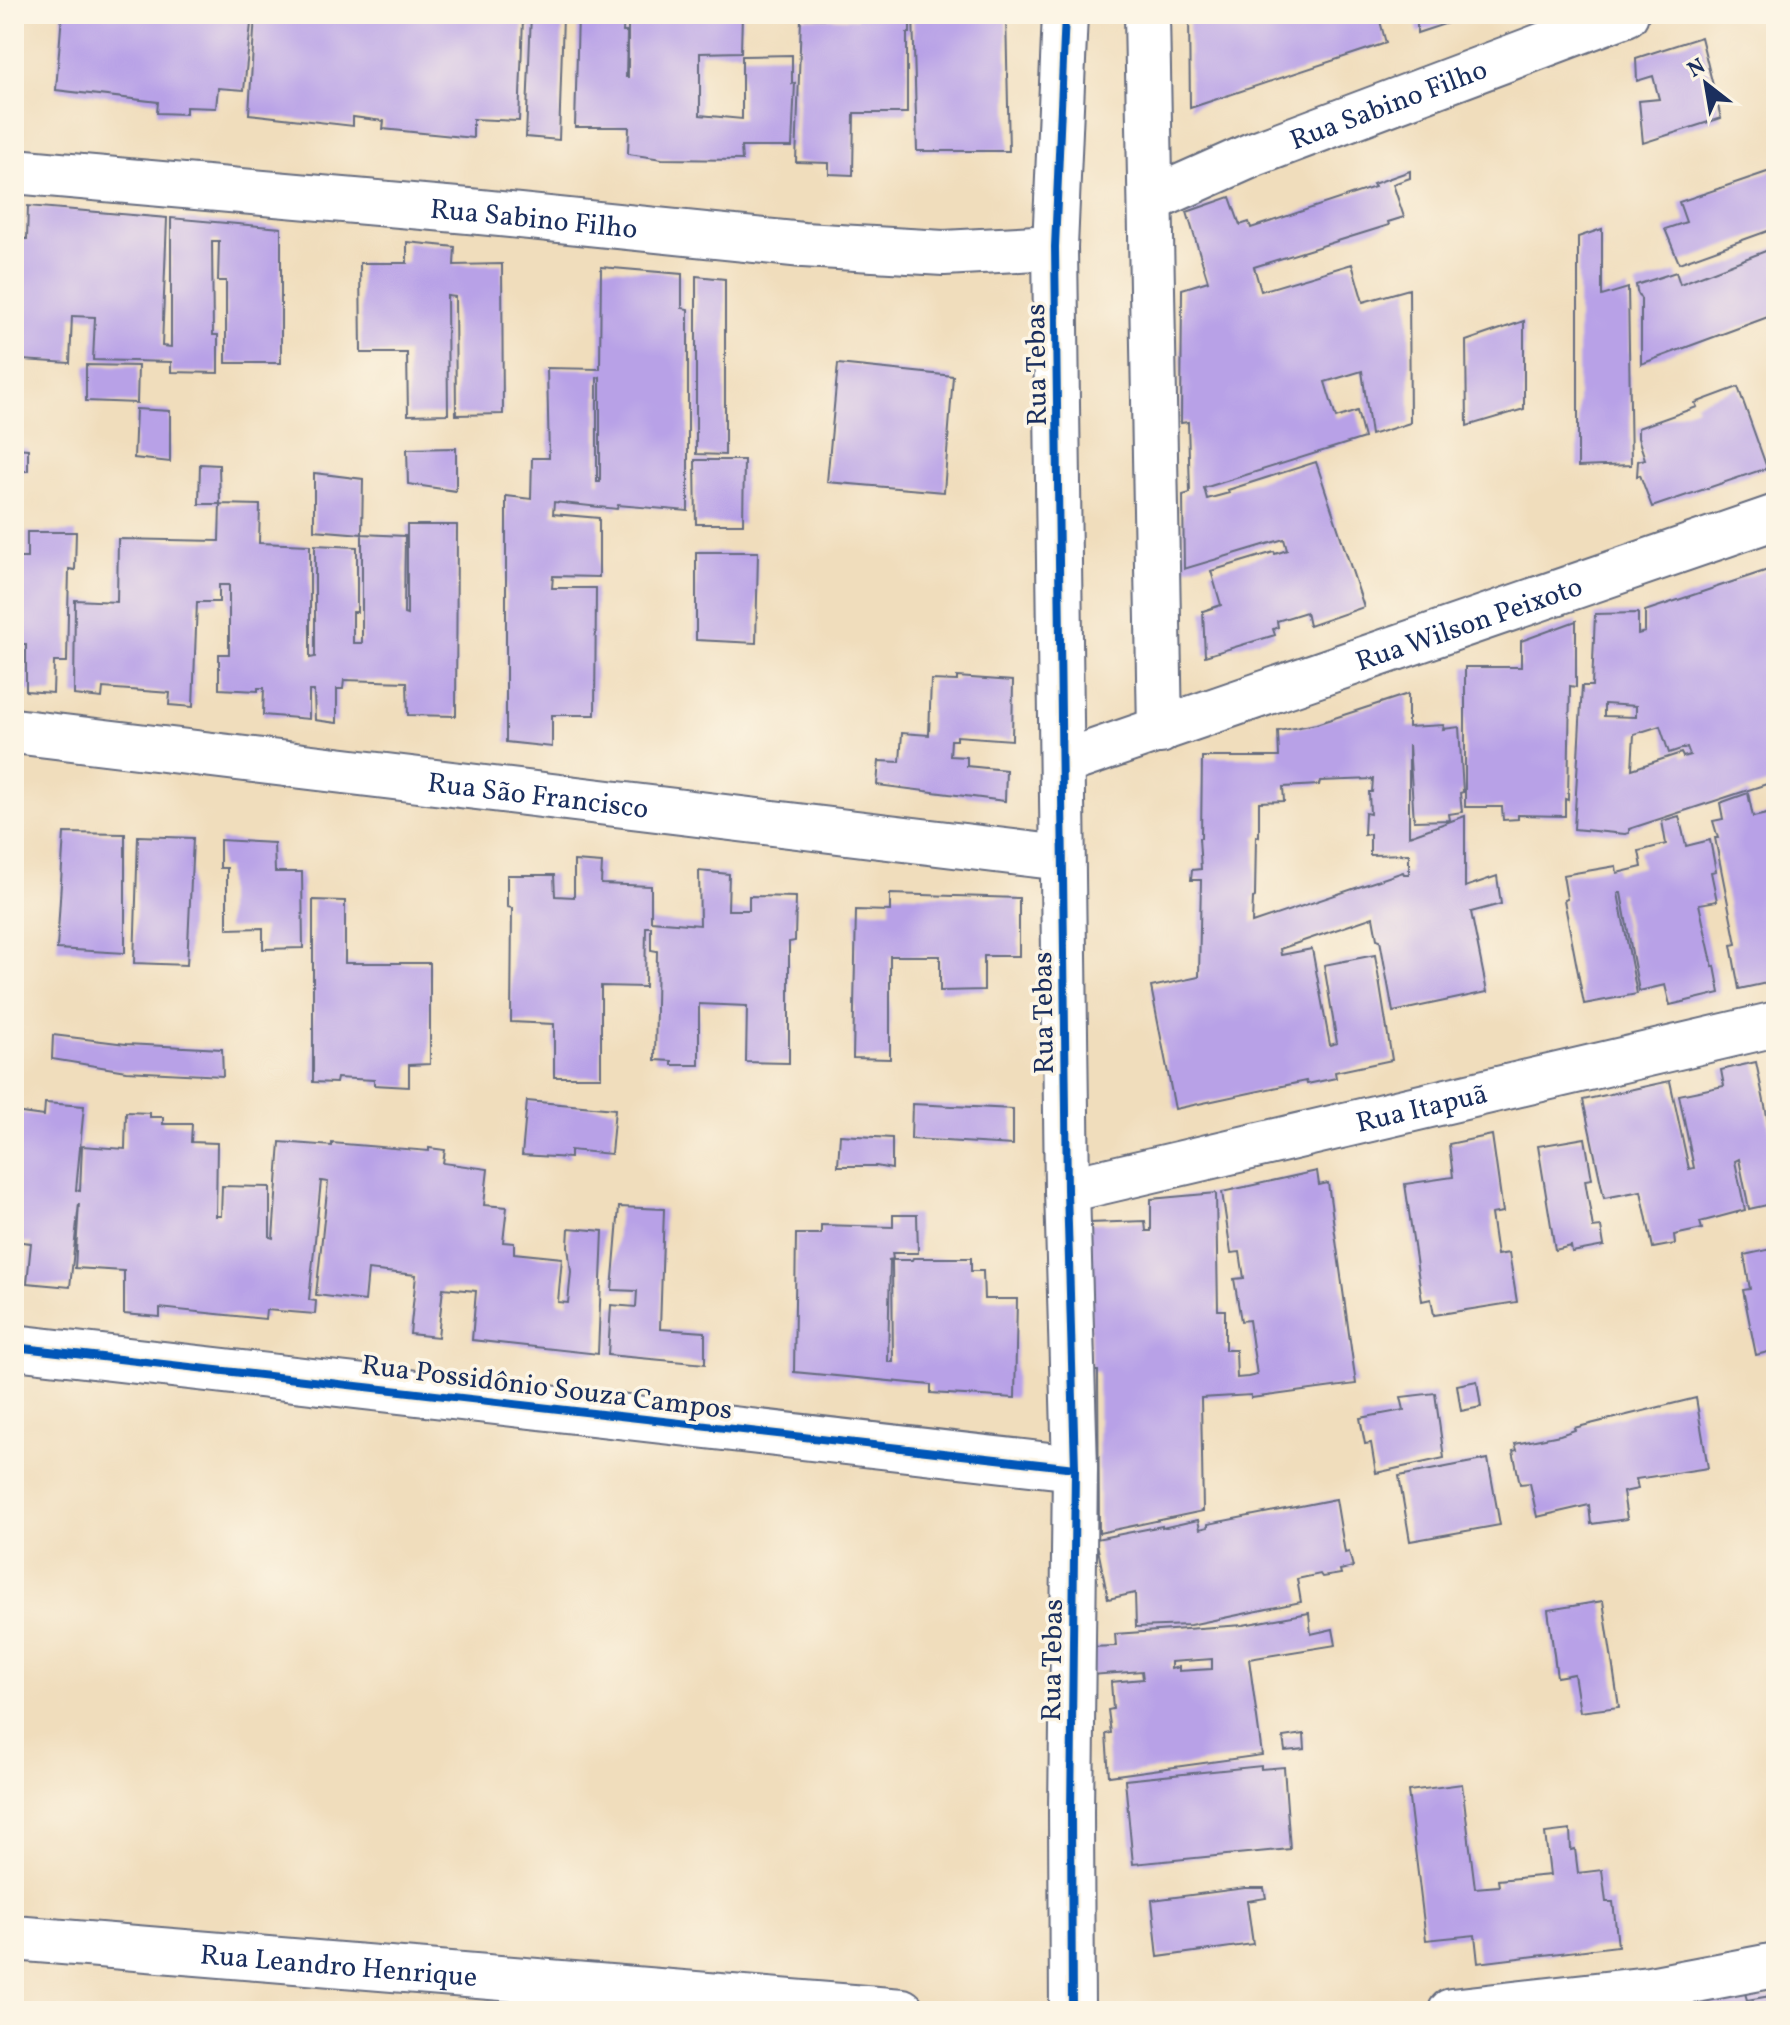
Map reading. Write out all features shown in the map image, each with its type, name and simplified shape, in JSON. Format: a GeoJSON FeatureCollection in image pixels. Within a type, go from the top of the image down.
{"type":"FeatureCollection","features":[{"type":"Feature","properties":{"kind":"street","name":"Rua Tebas"},"geometry":{"type":"LineString","coordinates":[[1065,14],[1055,247],[1067,1190],[1075,1468],[1072,2011]]}},
{"type":"Feature","properties":{"kind":"street"},"geometry":{"type":"LineString","coordinates":[[1062,763],[1160,731],[1147,14]]}},
{"type":"Feature","properties":{"kind":"street","name":"Rua Sabino Filho"},"geometry":{"type":"LineString","coordinates":[[1151,200],[1252,155],[1626,14]]}},
{"type":"Feature","properties":{"kind":"street","name":"Rua Sabino Filho"},"geometry":{"type":"LineString","coordinates":[[14,171],[480,212],[803,245],[944,253],[1055,247]]}},
{"type":"Feature","properties":{"kind":"street","name":"Rua Wilson Peixoto"},"geometry":{"type":"LineString","coordinates":[[1160,731],[1776,517]]}},
{"type":"Feature","properties":{"kind":"street","name":"Rua São Francisco"},"geometry":{"type":"LineString","coordinates":[[14,731],[1062,858]]}},
{"type":"Feature","properties":{"kind":"street","name":"Rua Itapuã"},"geometry":{"type":"LineString","coordinates":[[1067,1190],[1776,1024]]}},
{"type":"Feature","properties":{"kind":"street","name":"Rua Possidônio Souza Campos"},"geometry":{"type":"LineString","coordinates":[[14,1347],[1075,1468]]}},
{"type":"Feature","properties":{"kind":"street","name":"Rua Leandro Henrique"},"geometry":{"type":"LineString","coordinates":[[14,1938],[902,2011]]}},
{"type":"Feature","properties":{"kind":"street"},"geometry":{"type":"LineString","coordinates":[[1451,2011],[1649,2000],[1776,1965]]}},
{"type":"Feature","properties":{"kind":"building"},"geometry":{"type":"Polygon","coordinates":[[[62,14],[252,14],[244,90],[218,88],[216,108],[186,107],[186,114],[157,113],[158,102],[56,90],[62,14]]]}},
{"type":"Feature","properties":{"kind":"building"},"geometry":{"type":"Polygon","coordinates":[[[255,14],[513,14],[512,19],[523,19],[519,121],[473,119],[473,138],[383,129],[384,121],[353,117],[353,126],[249,114],[255,14]]]}},
{"type":"Feature","properties":{"kind":"building"},"geometry":{"type":"Polygon","coordinates":[[[531,14],[563,16],[559,140],[526,137],[531,14]]]}},
{"type":"Feature","properties":{"kind":"building"},"geometry":{"type":"Polygon","coordinates":[[[578,14],[624,14],[628,77],[628,14],[742,14],[741,52],[700,53],[700,115],[742,119],[742,56],[792,55],[792,84],[795,83],[792,147],[741,147],[742,160],[662,159],[628,154],[629,127],[575,127],[578,14]]]}},
{"type":"Feature","properties":{"kind":"building"},"geometry":{"type":"Polygon","coordinates":[[[857,14],[910,14],[910,33],[907,33],[907,113],[854,113],[853,175],[829,174],[829,163],[796,162],[801,18],[857,19],[857,14]]]}},
{"type":"Feature","properties":{"kind":"building"},"geometry":{"type":"Polygon","coordinates":[[[913,14],[1006,14],[1009,151],[917,151],[913,14]]]}},
{"type":"Feature","properties":{"kind":"building"},"geometry":{"type":"Polygon","coordinates":[[[1189,14],[1378,14],[1386,43],[1190,108],[1189,14]]]}},
{"type":"Feature","properties":{"kind":"building"},"geometry":{"type":"Polygon","coordinates":[[[1417,14],[1451,14],[1454,21],[1417,33],[1417,14]]]}},
{"type":"Feature","properties":{"kind":"building"},"geometry":{"type":"Polygon","coordinates":[[[1701,37],[1721,118],[1643,143],[1639,101],[1659,99],[1653,76],[1637,81],[1636,58],[1701,37]]]}},
{"type":"Feature","properties":{"kind":"building"},"geometry":{"type":"Polygon","coordinates":[[[1776,169],[1776,228],[1679,263],[1665,229],[1686,222],[1679,202],[1776,169]]]}},
{"type":"Feature","properties":{"kind":"building"},"geometry":{"type":"Polygon","coordinates":[[[1410,171],[1410,178],[1393,184],[1404,217],[1388,222],[1389,225],[1254,267],[1261,291],[1352,264],[1363,302],[1409,289],[1410,423],[1371,435],[1362,371],[1325,382],[1336,418],[1357,411],[1364,438],[1204,488],[1207,499],[1316,462],[1364,607],[1309,626],[1306,612],[1277,621],[1278,627],[1273,629],[1275,635],[1205,656],[1203,611],[1221,605],[1211,571],[1287,550],[1284,539],[1184,569],[1183,495],[1190,493],[1188,422],[1181,423],[1182,289],[1208,281],[1187,212],[1230,197],[1240,225],[1249,222],[1251,228],[1375,187],[1373,184],[1410,171]]]}},
{"type":"Feature","properties":{"kind":"building"},"geometry":{"type":"Polygon","coordinates":[[[14,205],[20,205],[19,238],[27,239],[28,206],[167,218],[162,346],[171,347],[171,218],[281,228],[281,363],[226,363],[226,281],[218,281],[219,241],[212,241],[213,335],[218,335],[218,373],[171,372],[171,362],[93,360],[95,317],[72,316],[70,363],[22,360],[21,392],[14,392],[14,205]]]}},
{"type":"Feature","properties":{"kind":"building"},"geometry":{"type":"Polygon","coordinates":[[[1602,229],[1602,296],[1628,288],[1631,465],[1578,467],[1578,237],[1602,229]]]}},
{"type":"Feature","properties":{"kind":"building"},"geometry":{"type":"Polygon","coordinates":[[[407,242],[455,247],[454,265],[502,264],[503,414],[456,415],[455,297],[447,296],[448,414],[408,415],[407,353],[361,353],[360,263],[407,263],[407,242]]]}},
{"type":"Feature","properties":{"kind":"building"},"geometry":{"type":"Polygon","coordinates":[[[1776,247],[1776,314],[1641,364],[1641,299],[1636,285],[1676,272],[1680,284],[1776,247]]]}},
{"type":"Feature","properties":{"kind":"building"},"geometry":{"type":"Polygon","coordinates":[[[601,267],[682,274],[682,308],[688,309],[688,511],[618,505],[617,509],[554,502],[553,514],[599,518],[599,577],[553,576],[552,588],[596,588],[595,715],[552,715],[552,747],[506,742],[506,496],[531,499],[532,458],[549,458],[547,368],[600,369],[601,267]],[[600,377],[597,378],[597,482],[600,482],[600,377]]]}},
{"type":"Feature","properties":{"kind":"building"},"geometry":{"type":"Polygon","coordinates":[[[696,276],[725,279],[725,455],[696,454],[696,276]]]}},
{"type":"Feature","properties":{"kind":"building"},"geometry":{"type":"Polygon","coordinates":[[[1524,321],[1524,409],[1467,426],[1466,341],[1524,321]]]}},
{"type":"Feature","properties":{"kind":"building"},"geometry":{"type":"Polygon","coordinates":[[[838,364],[953,376],[944,492],[827,482],[838,364]]]}},
{"type":"Feature","properties":{"kind":"building"},"geometry":{"type":"Polygon","coordinates":[[[86,365],[138,366],[137,403],[86,401],[86,365]]]}},
{"type":"Feature","properties":{"kind":"building"},"geometry":{"type":"Polygon","coordinates":[[[1738,387],[1767,468],[1652,507],[1640,475],[1637,476],[1638,461],[1645,459],[1638,428],[1697,407],[1695,403],[1738,387]]]}},
{"type":"Feature","properties":{"kind":"building"},"geometry":{"type":"Polygon","coordinates":[[[136,409],[170,411],[170,462],[134,458],[136,409]]]}},
{"type":"Feature","properties":{"kind":"building"},"geometry":{"type":"Polygon","coordinates":[[[14,448],[28,449],[28,471],[14,471],[14,448]]]}},
{"type":"Feature","properties":{"kind":"building"},"geometry":{"type":"Polygon","coordinates":[[[456,448],[456,491],[408,484],[407,449],[456,448]]]}},
{"type":"Feature","properties":{"kind":"building"},"geometry":{"type":"Polygon","coordinates":[[[695,460],[744,460],[743,524],[696,524],[695,460]]]}},
{"type":"Feature","properties":{"kind":"building"},"geometry":{"type":"Polygon","coordinates":[[[200,464],[219,465],[220,504],[199,504],[200,464]]]}},
{"type":"Feature","properties":{"kind":"building"},"geometry":{"type":"Polygon","coordinates":[[[314,473],[363,479],[362,534],[314,530],[314,473]]]}},
{"type":"Feature","properties":{"kind":"building"},"geometry":{"type":"Polygon","coordinates":[[[220,504],[260,505],[259,543],[310,545],[310,658],[315,657],[315,545],[357,547],[357,612],[353,612],[353,643],[362,643],[362,534],[405,536],[404,614],[407,615],[407,525],[457,525],[456,716],[408,715],[407,682],[344,680],[343,689],[337,689],[337,723],[315,720],[314,691],[309,691],[309,719],[263,715],[264,688],[258,688],[258,691],[219,689],[219,654],[229,654],[229,585],[219,585],[219,602],[197,602],[193,707],[169,705],[170,693],[103,688],[102,698],[74,695],[75,600],[117,602],[118,539],[219,541],[220,504]]]}},
{"type":"Feature","properties":{"kind":"building"},"geometry":{"type":"Polygon","coordinates":[[[27,532],[76,532],[75,570],[69,569],[67,662],[54,662],[53,693],[26,691],[26,644],[14,644],[14,558],[27,558],[27,532]]]}},
{"type":"Feature","properties":{"kind":"building"},"geometry":{"type":"Polygon","coordinates":[[[696,552],[758,552],[756,643],[696,640],[696,552]]]}},
{"type":"Feature","properties":{"kind":"building"},"geometry":{"type":"Polygon","coordinates":[[[1768,570],[1768,592],[1776,589],[1776,781],[1629,829],[1629,833],[1625,834],[1574,829],[1582,686],[1592,686],[1595,614],[1638,613],[1638,634],[1645,632],[1645,611],[1768,570]],[[1604,704],[1604,716],[1636,717],[1636,706],[1604,704]],[[1660,726],[1634,734],[1632,769],[1681,753],[1683,757],[1690,755],[1687,747],[1669,753],[1660,726]]]}},
{"type":"Feature","properties":{"kind":"building"},"geometry":{"type":"Polygon","coordinates":[[[1576,621],[1576,687],[1570,686],[1565,816],[1518,815],[1518,819],[1503,820],[1502,807],[1465,807],[1465,667],[1521,667],[1521,641],[1576,621]]]}},
{"type":"Feature","properties":{"kind":"building"},"geometry":{"type":"Polygon","coordinates":[[[957,677],[1013,681],[1012,740],[957,736],[957,740],[951,740],[950,756],[967,757],[967,766],[1006,770],[1005,801],[877,785],[879,761],[900,762],[902,733],[929,735],[931,680],[957,681],[957,677]]]}},
{"type":"Feature","properties":{"kind":"building"},"geometry":{"type":"Polygon","coordinates":[[[1408,694],[1408,727],[1459,727],[1462,812],[1449,814],[1450,820],[1414,821],[1409,745],[1409,836],[1465,816],[1465,887],[1497,876],[1501,904],[1471,912],[1487,992],[1393,1012],[1373,917],[1280,949],[1281,955],[1312,949],[1330,1045],[1337,1043],[1324,965],[1375,955],[1392,1060],[1335,1072],[1336,1078],[1307,1084],[1306,1081],[1175,1109],[1151,987],[1199,977],[1201,880],[1191,880],[1192,870],[1201,869],[1202,757],[1279,757],[1278,731],[1316,724],[1408,694]],[[1373,779],[1320,781],[1319,785],[1283,787],[1284,801],[1259,802],[1252,923],[1403,872],[1409,874],[1409,854],[1370,855],[1370,834],[1364,835],[1365,813],[1370,814],[1369,792],[1372,792],[1373,779]]]}},
{"type":"Feature","properties":{"kind":"building"},"geometry":{"type":"Polygon","coordinates":[[[1748,793],[1753,817],[1776,812],[1776,981],[1739,989],[1731,945],[1736,944],[1713,821],[1723,819],[1720,803],[1748,793]]]}},
{"type":"Feature","properties":{"kind":"building"},"geometry":{"type":"Polygon","coordinates":[[[1679,816],[1686,846],[1710,840],[1716,871],[1711,872],[1717,901],[1699,904],[1720,993],[1670,1005],[1665,985],[1639,991],[1621,893],[1618,893],[1637,994],[1584,1004],[1564,900],[1567,899],[1563,875],[1616,866],[1617,873],[1642,867],[1639,851],[1666,844],[1662,821],[1679,816]]]}},
{"type":"Feature","properties":{"kind":"building"},"geometry":{"type":"Polygon","coordinates":[[[64,833],[125,834],[125,953],[57,949],[64,833]]]}},
{"type":"Feature","properties":{"kind":"building"},"geometry":{"type":"Polygon","coordinates":[[[138,836],[193,838],[187,965],[134,963],[138,836]]]}},
{"type":"Feature","properties":{"kind":"building"},"geometry":{"type":"Polygon","coordinates":[[[220,840],[274,843],[275,872],[302,872],[303,948],[263,949],[263,928],[227,929],[227,868],[220,868],[220,840]]]}},
{"type":"Feature","properties":{"kind":"building"},"geometry":{"type":"Polygon","coordinates":[[[574,861],[602,863],[601,884],[651,886],[651,921],[700,925],[699,871],[729,874],[728,910],[749,910],[749,896],[796,897],[795,941],[789,942],[789,1063],[746,1062],[747,1006],[699,1004],[699,1065],[672,1065],[672,1061],[655,1060],[657,951],[651,950],[651,927],[646,927],[645,987],[601,986],[601,1077],[554,1077],[554,1024],[511,1022],[512,908],[507,907],[507,875],[554,875],[555,896],[574,897],[574,861]]]}},
{"type":"Feature","properties":{"kind":"building"},"geometry":{"type":"Polygon","coordinates":[[[890,894],[1019,898],[1019,956],[984,956],[984,990],[940,991],[940,956],[890,956],[890,1059],[853,1058],[856,910],[890,911],[890,894]]]}},
{"type":"Feature","properties":{"kind":"building"},"geometry":{"type":"Polygon","coordinates":[[[313,900],[345,901],[345,963],[430,963],[430,1064],[409,1065],[409,1087],[374,1085],[374,1080],[337,1078],[336,1083],[313,1082],[313,900]]]}},
{"type":"Feature","properties":{"kind":"building"},"geometry":{"type":"Polygon","coordinates":[[[53,1035],[126,1044],[222,1049],[223,1076],[126,1071],[52,1059],[53,1035]]]}},
{"type":"Feature","properties":{"kind":"building"},"geometry":{"type":"Polygon","coordinates":[[[1756,1062],[1776,1160],[1776,1203],[1749,1209],[1739,1159],[1735,1161],[1745,1210],[1700,1222],[1702,1229],[1674,1235],[1675,1244],[1653,1248],[1641,1191],[1604,1198],[1583,1100],[1670,1081],[1689,1169],[1694,1168],[1679,1095],[1724,1086],[1721,1070],[1756,1062]]]}},
{"type":"Feature","properties":{"kind":"building"},"geometry":{"type":"Polygon","coordinates":[[[527,1101],[615,1109],[611,1154],[570,1150],[570,1158],[522,1155],[527,1101]]]}},
{"type":"Feature","properties":{"kind":"building"},"geometry":{"type":"Polygon","coordinates":[[[45,1103],[84,1106],[76,1190],[80,1191],[82,1146],[125,1149],[126,1112],[150,1113],[150,1117],[163,1117],[163,1124],[192,1124],[191,1142],[217,1143],[216,1216],[221,1216],[222,1186],[270,1187],[270,1237],[273,1238],[280,1142],[445,1150],[443,1163],[488,1169],[484,1205],[507,1207],[503,1242],[514,1243],[514,1253],[562,1258],[558,1302],[568,1303],[571,1272],[569,1228],[603,1231],[598,1354],[472,1340],[476,1291],[443,1288],[438,1337],[410,1334],[416,1275],[368,1270],[365,1301],[316,1295],[328,1182],[321,1181],[309,1300],[316,1301],[315,1314],[266,1310],[265,1319],[160,1308],[160,1317],[124,1314],[124,1271],[75,1268],[79,1203],[70,1287],[27,1283],[31,1243],[14,1241],[14,1112],[44,1116],[45,1103]]]}},
{"type":"Feature","properties":{"kind":"building"},"geometry":{"type":"Polygon","coordinates":[[[912,1104],[1013,1109],[1013,1145],[911,1139],[912,1104]]]}},
{"type":"Feature","properties":{"kind":"building"},"geometry":{"type":"Polygon","coordinates":[[[840,1135],[892,1138],[892,1169],[838,1166],[840,1135]]]}},
{"type":"Feature","properties":{"kind":"building"},"geometry":{"type":"Polygon","coordinates":[[[1492,1135],[1503,1212],[1491,1214],[1497,1255],[1509,1253],[1517,1302],[1434,1315],[1431,1299],[1422,1301],[1405,1184],[1453,1177],[1449,1144],[1492,1135]]]}},
{"type":"Feature","properties":{"kind":"building"},"geometry":{"type":"Polygon","coordinates":[[[1585,1138],[1592,1179],[1585,1180],[1593,1228],[1601,1227],[1604,1246],[1572,1252],[1571,1246],[1555,1250],[1538,1146],[1585,1138]]]}},
{"type":"Feature","properties":{"kind":"building"},"geometry":{"type":"Polygon","coordinates":[[[1317,1171],[1319,1185],[1328,1183],[1356,1384],[1251,1398],[1251,1395],[1201,1398],[1203,1511],[1099,1533],[1098,1371],[1091,1371],[1089,1223],[1145,1221],[1146,1231],[1151,1231],[1151,1199],[1216,1193],[1218,1310],[1225,1310],[1225,1350],[1236,1350],[1237,1378],[1257,1375],[1249,1320],[1241,1321],[1234,1279],[1244,1278],[1240,1252],[1231,1253],[1222,1192],[1317,1171]]]}},
{"type":"Feature","properties":{"kind":"building"},"geometry":{"type":"Polygon","coordinates":[[[619,1207],[664,1209],[660,1329],[705,1332],[705,1364],[608,1355],[611,1305],[636,1307],[637,1291],[612,1290],[619,1207]]]}},
{"type":"Feature","properties":{"kind":"building"},"geometry":{"type":"Polygon","coordinates":[[[893,1215],[917,1215],[918,1253],[892,1253],[893,1259],[888,1260],[888,1362],[893,1362],[892,1260],[971,1258],[971,1271],[983,1271],[984,1299],[1017,1299],[1015,1398],[931,1393],[931,1385],[794,1372],[796,1234],[821,1234],[821,1225],[893,1227],[893,1215]]]}},
{"type":"Feature","properties":{"kind":"building"},"geometry":{"type":"Polygon","coordinates":[[[1776,1248],[1776,1350],[1756,1355],[1743,1290],[1750,1289],[1744,1255],[1776,1248]]]}},
{"type":"Feature","properties":{"kind":"building"},"geometry":{"type":"Polygon","coordinates":[[[1477,1381],[1481,1407],[1461,1411],[1457,1385],[1477,1381]]]}},
{"type":"Feature","properties":{"kind":"building"},"geometry":{"type":"Polygon","coordinates":[[[1435,1393],[1444,1458],[1376,1473],[1371,1443],[1365,1444],[1360,1418],[1404,1410],[1401,1397],[1435,1393]]]}},
{"type":"Feature","properties":{"kind":"building"},"geometry":{"type":"Polygon","coordinates":[[[1696,1398],[1708,1468],[1636,1479],[1638,1489],[1623,1492],[1627,1519],[1591,1524],[1589,1505],[1537,1517],[1530,1483],[1520,1484],[1513,1451],[1517,1450],[1515,1444],[1696,1398]]]}},
{"type":"Feature","properties":{"kind":"building"},"geometry":{"type":"Polygon","coordinates":[[[1488,1459],[1500,1525],[1410,1541],[1399,1476],[1488,1459]]]}},
{"type":"Feature","properties":{"kind":"building"},"geometry":{"type":"Polygon","coordinates":[[[1336,1499],[1345,1553],[1349,1552],[1353,1567],[1340,1570],[1341,1574],[1297,1579],[1301,1602],[1190,1625],[1136,1627],[1135,1593],[1108,1599],[1096,1539],[1198,1520],[1200,1529],[1208,1527],[1208,1524],[1336,1499]]]}},
{"type":"Feature","properties":{"kind":"building"},"geometry":{"type":"Polygon","coordinates":[[[1776,1499],[1776,1532],[1774,1532],[1771,1500],[1776,1499]]]}},
{"type":"Feature","properties":{"kind":"building"},"geometry":{"type":"Polygon","coordinates":[[[1603,1601],[1619,1707],[1580,1712],[1574,1674],[1557,1677],[1548,1610],[1603,1601]]]}},
{"type":"Feature","properties":{"kind":"building"},"geometry":{"type":"Polygon","coordinates":[[[1309,1613],[1311,1634],[1333,1629],[1336,1645],[1249,1659],[1262,1755],[1109,1776],[1106,1734],[1111,1733],[1108,1710],[1113,1709],[1111,1682],[1143,1679],[1142,1671],[1091,1675],[1090,1647],[1116,1646],[1115,1634],[1243,1625],[1309,1613]],[[1212,1659],[1171,1662],[1171,1669],[1179,1667],[1179,1671],[1212,1669],[1212,1659]]]}},
{"type":"Feature","properties":{"kind":"building"},"geometry":{"type":"Polygon","coordinates":[[[1304,1734],[1305,1749],[1285,1751],[1283,1737],[1304,1734]]]}},
{"type":"Feature","properties":{"kind":"building"},"geometry":{"type":"Polygon","coordinates":[[[1261,1766],[1261,1769],[1284,1767],[1290,1849],[1133,1864],[1125,1780],[1261,1766]]]}},
{"type":"Feature","properties":{"kind":"building"},"geometry":{"type":"Polygon","coordinates":[[[1462,1784],[1475,1888],[1499,1886],[1498,1880],[1550,1875],[1545,1833],[1570,1830],[1571,1850],[1575,1849],[1578,1873],[1602,1870],[1606,1902],[1613,1902],[1618,1946],[1478,1963],[1475,1935],[1426,1940],[1408,1791],[1462,1784]]]}},
{"type":"Feature","properties":{"kind":"building"},"geometry":{"type":"Polygon","coordinates":[[[1264,1888],[1266,1898],[1247,1901],[1253,1944],[1158,1957],[1152,1900],[1264,1888]]]}},
{"type":"Feature","properties":{"kind":"building"},"geometry":{"type":"Polygon","coordinates":[[[1745,1993],[1747,2000],[1776,1995],[1776,2011],[1663,2011],[1663,2006],[1745,1993]]]}},
{"type":"Feature","properties":{"kind":"cycle path"},"geometry":{"type":"LineString","coordinates":[[1065,14],[1055,247],[1067,1190],[1075,1468],[1072,2011]]}},
{"type":"Feature","properties":{"kind":"cycle path"},"geometry":{"type":"LineString","coordinates":[[14,1347],[1075,1468]]}}]}
